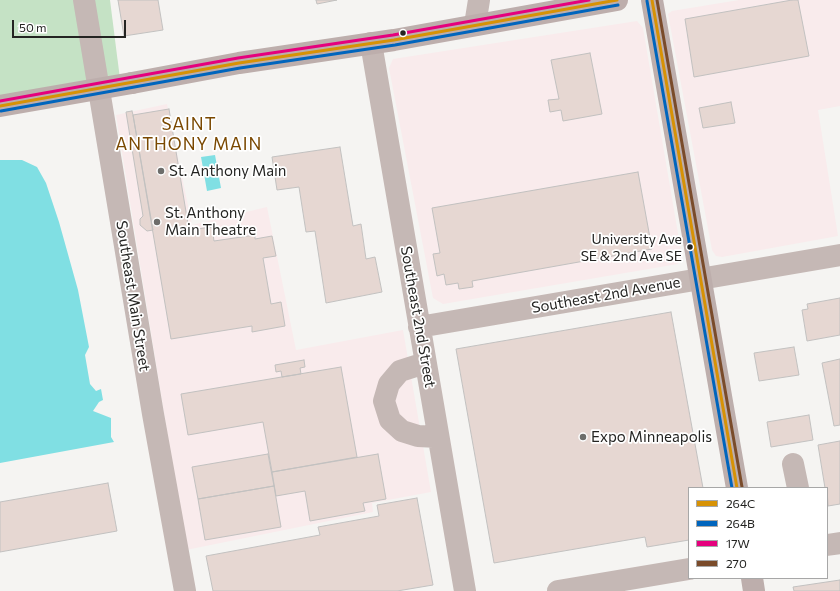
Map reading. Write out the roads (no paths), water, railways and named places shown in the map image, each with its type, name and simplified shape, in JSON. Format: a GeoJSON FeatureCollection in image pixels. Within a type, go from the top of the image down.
{"type":"FeatureCollection","features":[{"type":"Feature","properties":{"kind":"main road"},"geometry":{"type":"LineString","coordinates":[[0,106],[239,63],[371,43],[617,0]]}},
{"type":"Feature","properties":{"kind":"main road"},"geometry":{"type":"LineString","coordinates":[[652,0],[736,487]]}},
{"type":"Feature","properties":{"kind":"main road"},"geometry":{"type":"LineString","coordinates":[[752,579],[754,591]]}},
{"type":"Feature","properties":{"kind":"street","name":"Southeast Main Street"},"geometry":{"type":"LineString","coordinates":[[84,0],[153,414],[185,591]]}},
{"type":"Feature","properties":{"kind":"street"},"geometry":{"type":"LineString","coordinates":[[475,25],[479,0]]}},
{"type":"Feature","properties":{"kind":"street","name":"Southeast 2nd Street"},"geometry":{"type":"LineString","coordinates":[[371,43],[465,591]]}},
{"type":"Feature","properties":{"kind":"street","name":"Southeast 2nd Avenue"},"geometry":{"type":"LineString","coordinates":[[419,327],[840,255]]}},
{"type":"Feature","properties":{"kind":"street"},"geometry":{"type":"LineString","coordinates":[[425,362],[400,371],[389,384],[384,401],[390,420],[402,431],[418,436],[438,437]]}},
{"type":"Feature","properties":{"kind":"street"},"geometry":{"type":"LineString","coordinates":[[792,464],[798,487]]}},
{"type":"Feature","properties":{"kind":"street"},"geometry":{"type":"LineString","coordinates":[[828,546],[840,543]]}},
{"type":"Feature","properties":{"kind":"street"},"geometry":{"type":"LineString","coordinates":[[558,591],[599,587],[688,569]]}},
{"type":"Feature","properties":{"kind":"water"},"geometry":{"type":"Polygon","coordinates":[[[215,155],[221,188],[207,191],[201,157],[215,155]]]}},
{"type":"Feature","properties":{"kind":"water"},"geometry":{"type":"Polygon","coordinates":[[[0,160],[22,160],[37,167],[46,183],[59,222],[78,290],[89,347],[85,355],[90,384],[96,391],[101,389],[103,400],[99,402],[93,411],[111,418],[111,437],[114,442],[0,463],[0,160]]]}},
{"type":"Feature","properties":{"kind":"place","name":"St. Anthony Main"},"geometry":{"type":"Point","coordinates":[161,171]}},
{"type":"Feature","properties":{"kind":"place","name":"St. Anthony Main Theatre"},"geometry":{"type":"Point","coordinates":[157,222]}},
{"type":"Feature","properties":{"kind":"place","name":"University Ave SE & 2nd Ave SE"},"geometry":{"type":"Point","coordinates":[690,247]}},
{"type":"Feature","properties":{"kind":"place","name":"Expo Minneapolis"},"geometry":{"type":"Point","coordinates":[583,437]}},
{"type":"Feature","properties":{"kind":"district","name":"SAINT ANTHONY MAIN"},"geometry":{"type":"Point","coordinates":[189,134]}}]}
